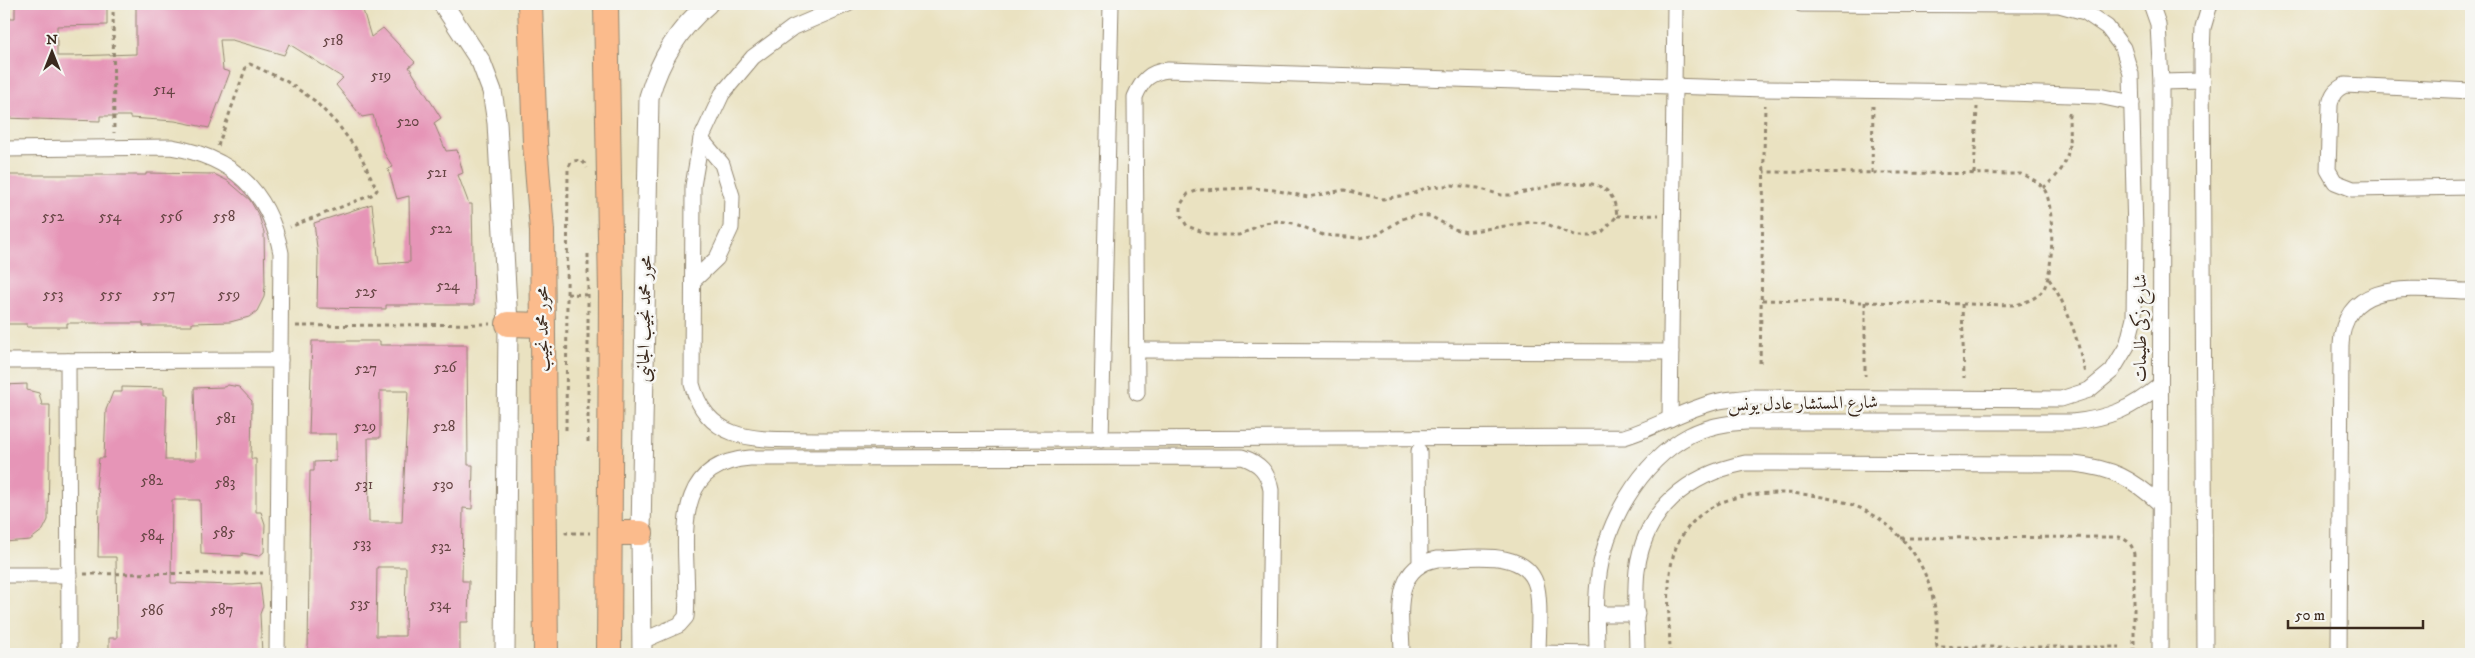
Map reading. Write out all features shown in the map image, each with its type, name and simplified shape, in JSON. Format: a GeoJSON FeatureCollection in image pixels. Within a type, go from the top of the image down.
{"type":"FeatureCollection","features":[{"type":"Feature","properties":{"kind":"main road","name":"محور محمد نجيب"},"geometry":{"type":"LineString","coordinates":[[530,4],[534,124],[542,231],[546,654]]}},
{"type":"Feature","properties":{"kind":"main road"},"geometry":{"type":"LineString","coordinates":[[606,4],[611,295],[599,533],[609,654]]}},
{"type":"Feature","properties":{"kind":"main road"},"geometry":{"type":"LineString","coordinates":[[508,324],[543,325]]}},
{"type":"Feature","properties":{"kind":"main road"},"geometry":{"type":"LineString","coordinates":[[599,533],[641,533]]}},
{"type":"Feature","properties":{"kind":"street","name":"محور محمد نجيب الجانبى"},"geometry":{"type":"LineString","coordinates":[[642,648],[641,533],[649,97],[662,59],[672,42],[684,26],[708,4]]}},
{"type":"Feature","properties":{"kind":"street"},"geometry":{"type":"LineString","coordinates":[[848,4],[792,28],[753,57],[722,94],[701,139],[693,186],[692,384],[695,396],[708,418],[730,433],[756,438],[821,440],[1624,438],[1649,430],[1670,419],[1715,402],[1749,397],[2061,399],[2089,390],[2112,371],[2127,346],[2134,318],[2135,204],[2131,74],[2123,48],[2107,27],[2085,12],[2059,5],[1802,4]]}},
{"type":"Feature","properties":{"kind":"street"},"geometry":{"type":"LineString","coordinates":[[1101,440],[1111,4]]}},
{"type":"Feature","properties":{"kind":"street"},"geometry":{"type":"LineString","coordinates":[[1670,419],[1675,4]]}},
{"type":"Feature","properties":{"kind":"street","name":"شارع زكى طليمات"},"geometry":{"type":"LineString","coordinates":[[2151,4],[2158,24],[2161,82],[2160,654]]}},
{"type":"Feature","properties":{"kind":"street"},"geometry":{"type":"LineString","coordinates":[[2205,654],[2203,28],[2210,4]]}},
{"type":"Feature","properties":{"kind":"street"},"geometry":{"type":"LineString","coordinates":[[441,6],[481,62],[492,91],[502,190],[508,324],[505,654]]}},
{"type":"Feature","properties":{"kind":"street"},"geometry":{"type":"LineString","coordinates":[[1137,393],[1135,97],[1139,86],[1147,77],[1157,72],[1178,70],[1765,89],[1977,92],[2099,96],[2132,103]]}},
{"type":"Feature","properties":{"kind":"street"},"geometry":{"type":"LineString","coordinates":[[2161,82],[2203,81]]}},
{"type":"Feature","properties":{"kind":"street"},"geometry":{"type":"LineString","coordinates":[[2471,91],[2345,85],[2337,89],[2331,96],[2328,170],[2335,182],[2353,189],[2471,187]]}},
{"type":"Feature","properties":{"kind":"street"},"geometry":{"type":"LineString","coordinates":[[693,281],[717,258],[731,228],[732,212],[732,196],[722,164],[701,139]]}},
{"type":"Feature","properties":{"kind":"street"},"geometry":{"type":"LineString","coordinates":[[4,149],[171,147],[193,151],[213,158],[235,171],[253,188],[267,209],[277,232],[281,253],[277,654]]}},
{"type":"Feature","properties":{"kind":"street"},"geometry":{"type":"LineString","coordinates":[[2135,204],[2161,204]]}},
{"type":"Feature","properties":{"kind":"street"},"geometry":{"type":"LineString","coordinates":[[2135,234],[2160,233]]}},
{"type":"Feature","properties":{"kind":"street"},"geometry":{"type":"LineString","coordinates":[[2338,654],[2341,344],[2345,323],[2356,305],[2375,293],[2396,290],[2471,291]]}},
{"type":"Feature","properties":{"kind":"street"},"geometry":{"type":"LineString","coordinates":[[1137,350],[1671,352]]}},
{"type":"Feature","properties":{"kind":"street"},"geometry":{"type":"LineString","coordinates":[[4,361],[280,360]]}},
{"type":"Feature","properties":{"kind":"street"},"geometry":{"type":"LineString","coordinates":[[68,361],[69,654]]}},
{"type":"Feature","properties":{"kind":"street","name":"شارع المستشار عادل يونس"},"geometry":{"type":"LineString","coordinates":[[1597,654],[1598,582],[1604,551],[1615,521],[1630,493],[1650,468],[1674,446],[1690,435],[1726,423],[1746,422],[2072,422],[2096,420],[2120,412],[2141,400],[2160,385]]}},
{"type":"Feature","properties":{"kind":"street"},"geometry":{"type":"LineString","coordinates":[[1419,451],[1420,564]]}},
{"type":"Feature","properties":{"kind":"street"},"geometry":{"type":"LineString","coordinates":[[642,648],[679,625],[686,617],[687,507],[699,481],[722,463],[735,459],[1242,457],[1254,461],[1263,468],[1269,478],[1271,490],[1269,654]]}},
{"type":"Feature","properties":{"kind":"street"},"geometry":{"type":"LineString","coordinates":[[1636,654],[1637,571],[1641,551],[1648,532],[1661,511],[1678,492],[1698,478],[1728,466],[1745,463],[2074,464],[2099,467],[2122,475],[2142,488],[2160,504]]}},
{"type":"Feature","properties":{"kind":"street"},"geometry":{"type":"LineString","coordinates":[[1402,654],[1404,585],[1413,570],[1420,564],[1437,559],[1502,558],[1514,561],[1524,567],[1532,577],[1537,588],[1538,653],[1597,654]]}},
{"type":"Feature","properties":{"kind":"street"},"geometry":{"type":"LineString","coordinates":[[4,575],[69,574]]}},
{"type":"Feature","properties":{"kind":"street"},"geometry":{"type":"LineString","coordinates":[[1597,614],[1637,614]]}},
{"type":"Feature","properties":{"kind":"path"},"geometry":{"type":"LineString","coordinates":[[113,4],[114,148]]}},
{"type":"Feature","properties":{"kind":"path"},"geometry":{"type":"LineString","coordinates":[[213,158],[246,68],[250,64],[286,80],[315,101],[340,126],[360,154],[377,190],[374,194],[277,232]]}},
{"type":"Feature","properties":{"kind":"path"},"geometry":{"type":"LineString","coordinates":[[1760,363],[1765,89]]}},
{"type":"Feature","properties":{"kind":"path"},"geometry":{"type":"LineString","coordinates":[[1872,173],[1873,90]]}},
{"type":"Feature","properties":{"kind":"path"},"geometry":{"type":"LineString","coordinates":[[1974,174],[1977,92]]}},
{"type":"Feature","properties":{"kind":"path"},"geometry":{"type":"LineString","coordinates":[[2043,188],[2058,176],[2067,161],[2069,96]]}},
{"type":"Feature","properties":{"kind":"path"},"geometry":{"type":"LineString","coordinates":[[566,435],[568,170],[571,162],[578,160],[583,161],[588,169]]}},
{"type":"Feature","properties":{"kind":"path"},"geometry":{"type":"LineString","coordinates":[[1762,300],[2016,306],[2030,301],[2042,292],[2049,279],[2051,208],[2043,188],[2034,179],[2021,174],[1764,172]]}},
{"type":"Feature","properties":{"kind":"path"},"geometry":{"type":"LineString","coordinates":[[1617,216],[1615,202],[1608,191],[1596,184],[1582,183],[1558,184],[1512,195],[1501,195],[1478,188],[1445,185],[1425,188],[1398,198],[1383,198],[1344,190],[1308,197],[1274,190],[1252,188],[1199,190],[1188,194],[1181,204],[1181,216],[1187,226],[1211,236],[1239,235],[1264,223],[1278,221],[1293,223],[1323,235],[1359,238],[1377,235],[1402,219],[1416,215],[1430,216],[1454,229],[1466,232],[1531,222],[1544,223],[1577,236],[1590,236],[1602,232],[1617,216],[1673,215]]}},
{"type":"Feature","properties":{"kind":"path"},"geometry":{"type":"LineString","coordinates":[[588,246],[588,444]]}},
{"type":"Feature","properties":{"kind":"path"},"geometry":{"type":"LineString","coordinates":[[2049,279],[2065,304],[2077,336],[2089,390]]}},
{"type":"Feature","properties":{"kind":"path"},"geometry":{"type":"LineString","coordinates":[[1865,302],[1865,376]]}},
{"type":"Feature","properties":{"kind":"path"},"geometry":{"type":"LineString","coordinates":[[1962,304],[1964,378]]}},
{"type":"Feature","properties":{"kind":"path"},"geometry":{"type":"LineString","coordinates":[[280,326],[508,324]]}},
{"type":"Feature","properties":{"kind":"path"},"geometry":{"type":"LineString","coordinates":[[1670,654],[1671,570],[1674,554],[1688,526],[1712,506],[1727,500],[1752,495],[1778,494],[1825,497],[1866,511],[1885,523],[1901,538],[1915,556],[1926,576],[1934,598],[1937,647],[2120,647]]}},
{"type":"Feature","properties":{"kind":"path"},"geometry":{"type":"LineString","coordinates":[[566,523],[566,533]]}},
{"type":"Feature","properties":{"kind":"path"},"geometry":{"type":"LineString","coordinates":[[588,523],[599,533]]}},
{"type":"Feature","properties":{"kind":"path"},"geometry":{"type":"LineString","coordinates":[[1901,538],[2119,537],[2125,539],[2130,543],[2134,554],[2134,654]]}},
{"type":"Feature","properties":{"kind":"path"},"geometry":{"type":"LineString","coordinates":[[69,574],[278,572]]}},
{"type":"Feature","properties":{"kind":"path"},"geometry":{"type":"LineString","coordinates":[[2014,648],[2014,654]]}},
{"type":"Feature","properties":{"kind":"building"},"geometry":{"type":"Polygon","coordinates":[[[15,4],[107,4],[107,25],[57,26],[57,56],[136,54],[136,4],[349,4],[363,10],[371,37],[383,28],[415,62],[409,67],[441,118],[434,123],[446,151],[457,150],[463,173],[458,175],[469,204],[472,204],[474,305],[386,305],[386,309],[317,308],[318,256],[314,223],[372,204],[379,264],[410,262],[409,196],[397,199],[388,169],[393,167],[384,153],[373,115],[362,117],[336,85],[343,78],[289,44],[284,55],[232,40],[220,40],[223,70],[230,72],[209,128],[175,121],[130,118],[130,116],[100,116],[100,121],[4,118],[4,18],[15,18],[15,4]]]}},
{"type":"Feature","properties":{"kind":"building"},"geometry":{"type":"Polygon","coordinates":[[[146,173],[214,174],[228,181],[250,200],[259,216],[264,232],[265,286],[264,297],[257,311],[249,317],[230,322],[192,323],[192,326],[143,326],[143,323],[67,323],[67,327],[27,327],[27,324],[4,324],[4,175],[146,175],[146,173]]]}},
{"type":"Feature","properties":{"kind":"building"},"geometry":{"type":"Polygon","coordinates":[[[312,341],[380,341],[380,345],[467,345],[468,465],[473,465],[472,509],[463,508],[462,581],[469,581],[468,622],[460,622],[460,654],[308,654],[310,471],[314,471],[314,462],[336,461],[336,434],[309,434],[312,341]],[[380,391],[380,438],[368,438],[369,522],[402,522],[408,391],[380,391]],[[377,567],[376,636],[405,636],[406,567],[377,567]]]}},
{"type":"Feature","properties":{"kind":"building"},"geometry":{"type":"Polygon","coordinates":[[[27,384],[27,390],[39,393],[42,405],[50,405],[48,520],[43,530],[30,540],[4,542],[4,385],[27,384]]]}},
{"type":"Feature","properties":{"kind":"building"},"geometry":{"type":"Polygon","coordinates":[[[228,385],[239,387],[252,401],[251,459],[256,459],[256,512],[261,512],[265,524],[264,552],[259,556],[242,553],[242,556],[201,554],[200,500],[172,500],[171,583],[233,585],[260,583],[263,606],[260,614],[262,654],[109,654],[109,638],[117,638],[116,557],[98,557],[99,500],[98,488],[96,488],[99,458],[104,458],[106,410],[113,392],[122,392],[122,387],[164,388],[164,395],[167,395],[165,460],[194,460],[196,459],[194,388],[224,387],[228,385]]]}}]}
